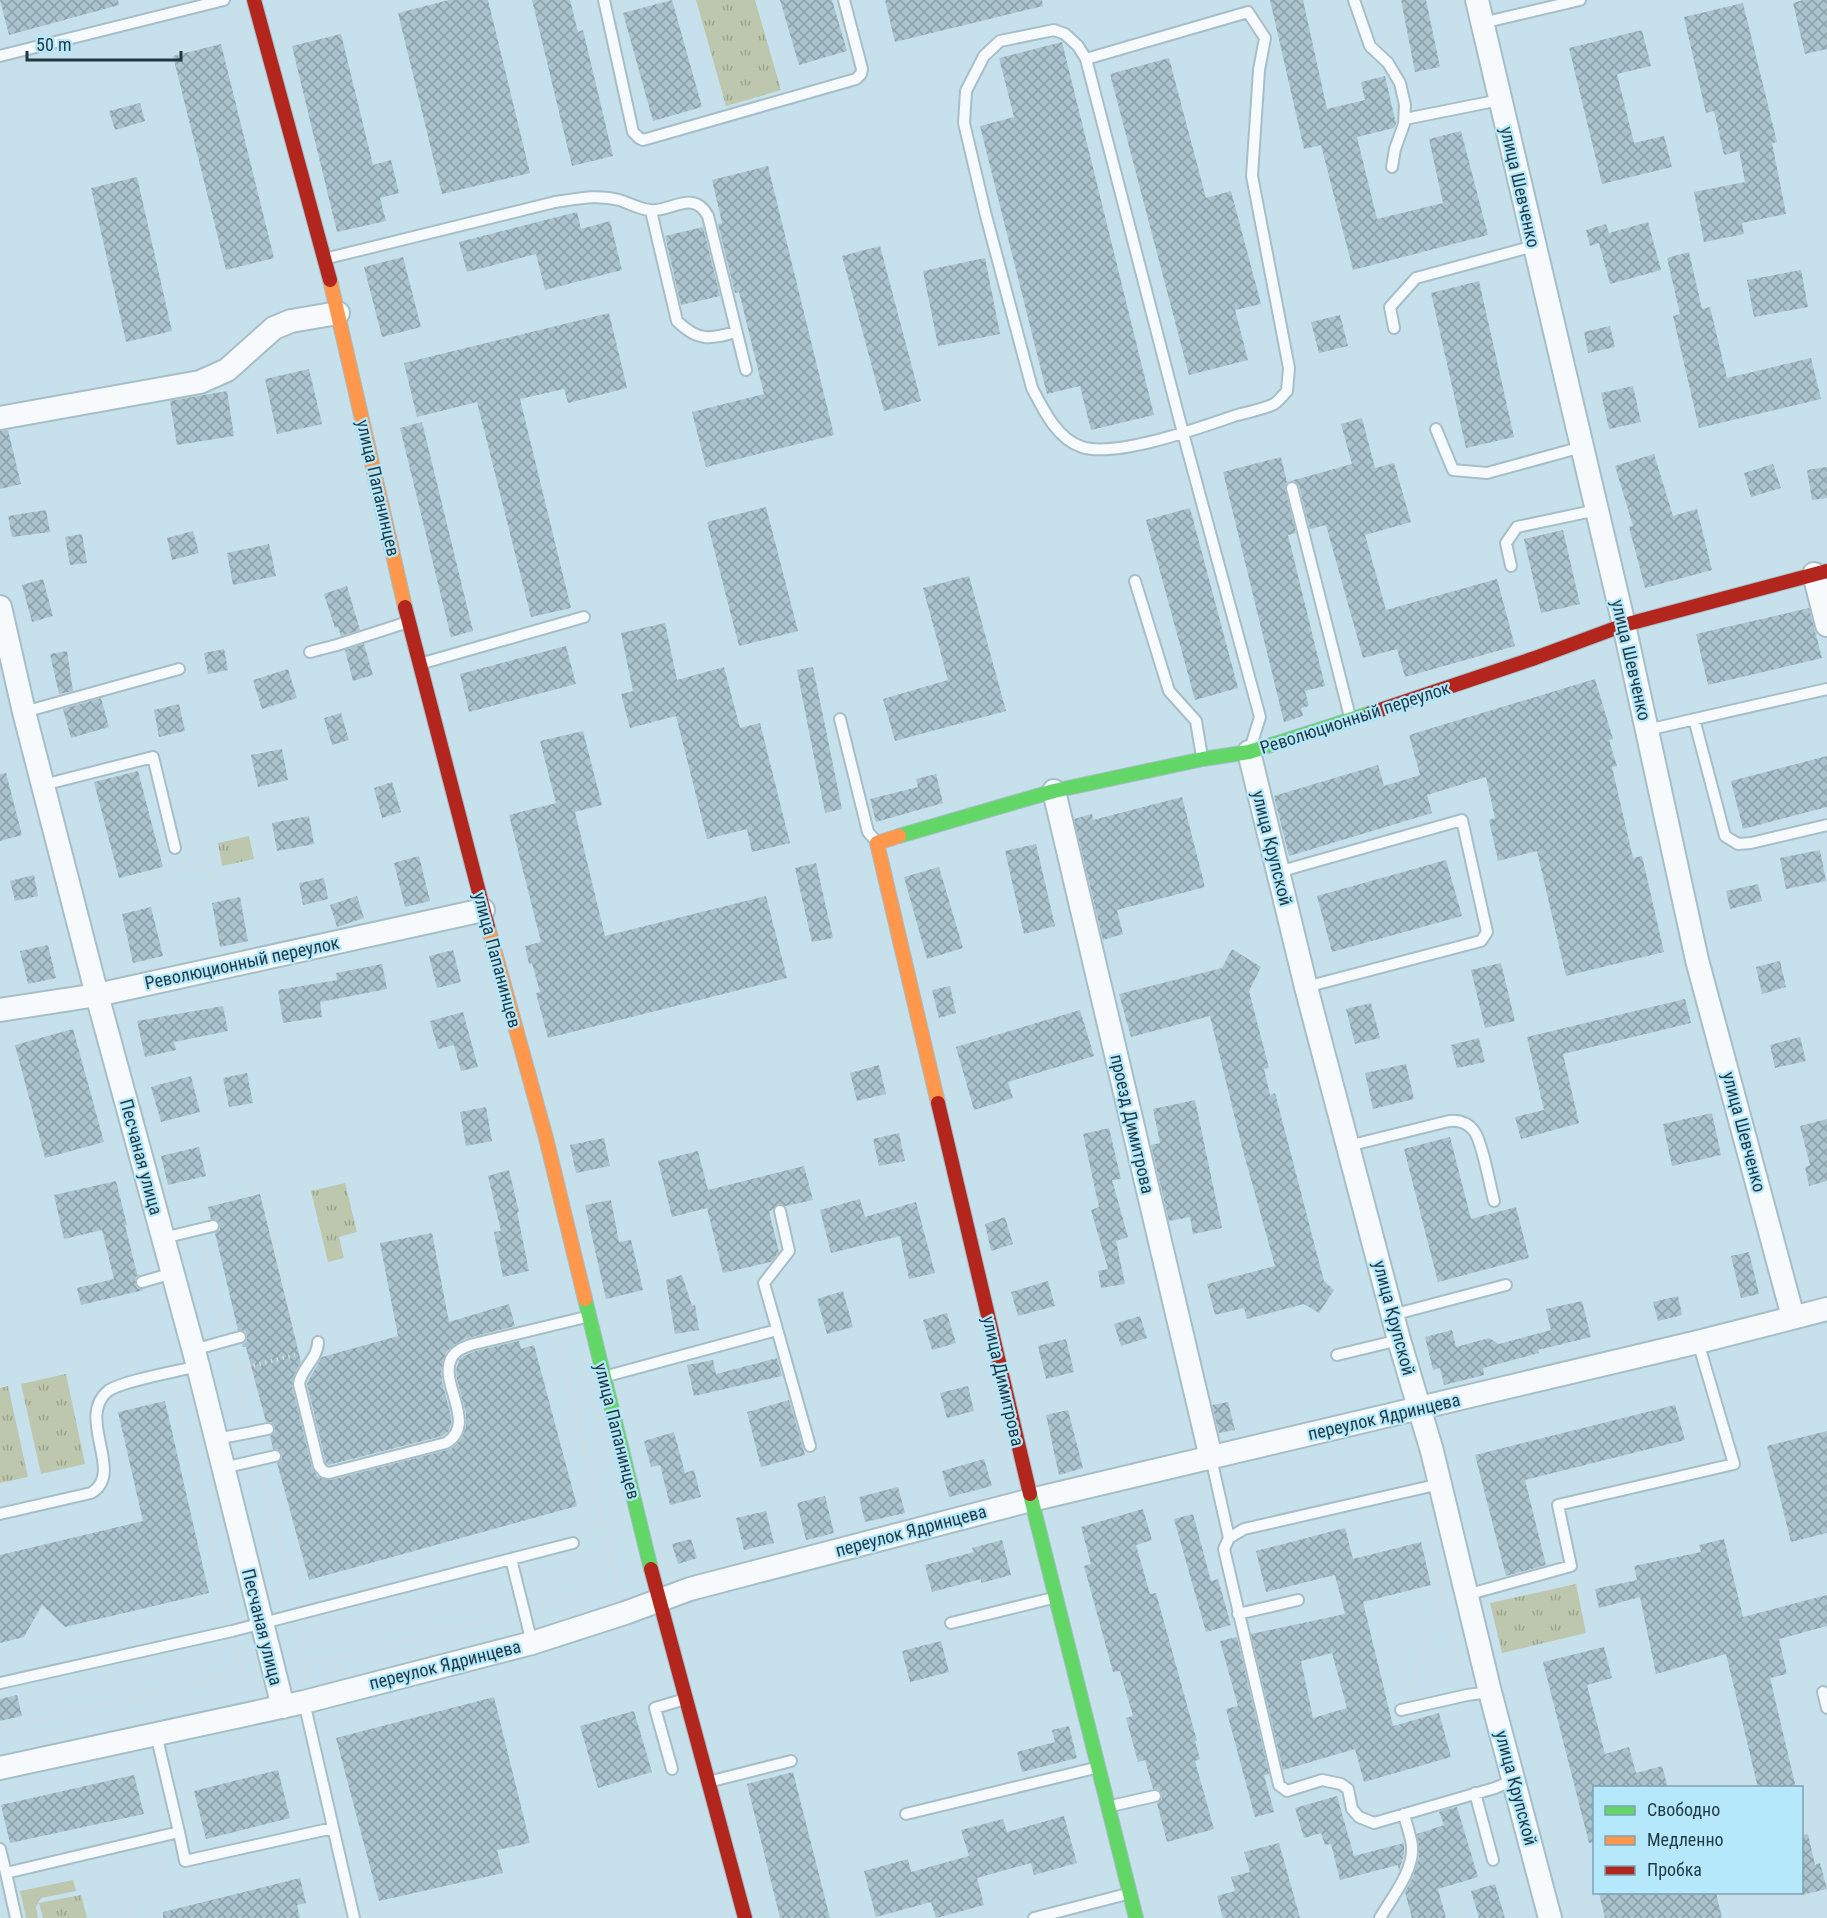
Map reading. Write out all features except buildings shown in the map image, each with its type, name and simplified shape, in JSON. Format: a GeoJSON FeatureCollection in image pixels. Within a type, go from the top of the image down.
{"type":"FeatureCollection","features":[{"type":"Feature","properties":{"kind":"street","name":"улица Папанинцев"},"geometry":{"type":"LineString","coordinates":[[254,0],[325,259],[408,622],[483,910],[546,1138],[648,1560],[746,1918]]}},
{"type":"Feature","properties":{"kind":"street","name":"улица Шевченко"},"geometry":{"type":"LineString","coordinates":[[1477,0],[1624,625],[1697,960],[1793,1317]]}},
{"type":"Feature","properties":{"kind":"street"},"geometry":{"type":"LineString","coordinates":[[0,417],[200,382],[227,370],[274,328],[291,321],[338,313]]}},
{"type":"Feature","properties":{"kind":"street"},"geometry":{"type":"LineString","coordinates":[[1821,572],[1827,625]]}},
{"type":"Feature","properties":{"kind":"street","name":"Революционный переулок"},"geometry":{"type":"LineString","coordinates":[[877,843],[1054,791],[1203,759],[1249,752],[1535,658],[1624,625],[1821,572]]}},
{"type":"Feature","properties":{"kind":"street","name":"Песчаная улица"},"geometry":{"type":"LineString","coordinates":[[0,607],[24,712],[97,995],[196,1358],[261,1623],[301,1702]]}},
{"type":"Feature","properties":{"kind":"street","name":"улица Крупской"},"geometry":{"type":"LineString","coordinates":[[1249,752],[1306,987],[1392,1315],[1440,1484],[1490,1692],[1550,1918]]}},
{"type":"Feature","properties":{"kind":"street","name":"проезд Димитрова"},"geometry":{"type":"LineString","coordinates":[[1054,791],[1211,1458]]}},
{"type":"Feature","properties":{"kind":"street","name":"улица Димитрова"},"geometry":{"type":"LineString","coordinates":[[877,843],[1031,1500],[1136,1918]]}},
{"type":"Feature","properties":{"kind":"street","name":"Революционный переулок"},"geometry":{"type":"LineString","coordinates":[[0,1010],[97,995],[483,910]]}},
{"type":"Feature","properties":{"kind":"street","name":"переулок Ядринцева"},"geometry":{"type":"LineString","coordinates":[[0,1768],[301,1702],[532,1643],[690,1589],[1031,1500],[1698,1342],[1827,1309]]}},
{"type":"Feature","properties":{"kind":"lane"},"geometry":{"type":"LineString","coordinates":[[0,57],[224,0]]}},
{"type":"Feature","properties":{"kind":"lane"},"geometry":{"type":"LineString","coordinates":[[604,0],[633,132],[643,140],[856,79],[862,69],[844,0]]}},
{"type":"Feature","properties":{"kind":"lane"},"geometry":{"type":"LineString","coordinates":[[1354,0],[1370,46],[1388,63],[1400,83],[1405,105],[1405,119],[1395,149],[1392,167]]}},
{"type":"Feature","properties":{"kind":"lane"},"geometry":{"type":"LineString","coordinates":[[1482,23],[1580,0]]}},
{"type":"Feature","properties":{"kind":"lane"},"geometry":{"type":"LineString","coordinates":[[1086,59],[1248,12],[1265,38],[1259,70],[1252,176],[1289,368],[1287,391],[1275,403],[1183,433],[1107,449],[1082,447],[1065,437],[1046,414],[1032,388],[964,123],[966,91],[984,56],[1000,41],[1054,30],[1065,34],[1078,46],[1086,59],[1183,433],[1260,717],[1249,752]]}},
{"type":"Feature","properties":{"kind":"lane"},"geometry":{"type":"LineString","coordinates":[[1405,119],[1500,100]]}},
{"type":"Feature","properties":{"kind":"lane"},"geometry":{"type":"LineString","coordinates":[[325,259],[555,202],[591,196],[618,200],[651,211],[685,202],[699,205],[705,210],[746,370]]}},
{"type":"Feature","properties":{"kind":"lane"},"geometry":{"type":"LineString","coordinates":[[651,211],[676,321],[687,331],[699,337],[713,338],[736,332]]}},
{"type":"Feature","properties":{"kind":"lane"},"geometry":{"type":"LineString","coordinates":[[1394,328],[1390,307],[1416,278],[1534,246]]}},
{"type":"Feature","properties":{"kind":"lane"},"geometry":{"type":"LineString","coordinates":[[1436,429],[1453,470],[1486,473],[1582,447]]}},
{"type":"Feature","properties":{"kind":"lane"},"geometry":{"type":"LineString","coordinates":[[1292,488],[1351,720]]}},
{"type":"Feature","properties":{"kind":"lane"},"geometry":{"type":"LineString","coordinates":[[1511,566],[1506,543],[1517,527],[1597,510]]}},
{"type":"Feature","properties":{"kind":"lane"},"geometry":{"type":"LineString","coordinates":[[1135,581],[1169,691],[1196,720],[1203,759]]}},
{"type":"Feature","properties":{"kind":"lane"},"geometry":{"type":"LineString","coordinates":[[420,664],[584,617]]}},
{"type":"Feature","properties":{"kind":"lane"},"geometry":{"type":"LineString","coordinates":[[310,652],[408,622]]}},
{"type":"Feature","properties":{"kind":"lane"},"geometry":{"type":"LineString","coordinates":[[24,712],[179,669]]}},
{"type":"Feature","properties":{"kind":"lane"},"geometry":{"type":"LineString","coordinates":[[1647,730],[1827,690]]}},
{"type":"Feature","properties":{"kind":"lane"},"geometry":{"type":"LineString","coordinates":[[840,719],[868,832],[877,843]]}},
{"type":"Feature","properties":{"kind":"lane"},"geometry":{"type":"LineString","coordinates":[[1694,719],[1725,836],[1738,844],[1750,843],[1827,825]]}},
{"type":"Feature","properties":{"kind":"lane"},"geometry":{"type":"LineString","coordinates":[[43,785],[153,757],[175,848]]}},
{"type":"Feature","properties":{"kind":"lane"},"geometry":{"type":"LineString","coordinates":[[1278,872],[1462,820],[1487,932],[1482,941],[1306,987]]}},
{"type":"Feature","properties":{"kind":"lane"},"geometry":{"type":"LineString","coordinates":[[1348,1146],[1449,1121],[1462,1122],[1470,1126],[1477,1136],[1494,1201]]}},
{"type":"Feature","properties":{"kind":"lane"},"geometry":{"type":"LineString","coordinates":[[780,1212],[789,1251],[764,1282],[810,1446]]}},
{"type":"Feature","properties":{"kind":"lane"},"geometry":{"type":"LineString","coordinates":[[163,1238],[213,1226]]}},
{"type":"Feature","properties":{"kind":"lane"},"geometry":{"type":"LineString","coordinates":[[142,1282],[173,1273]]}},
{"type":"Feature","properties":{"kind":"lane"},"geometry":{"type":"LineString","coordinates":[[1392,1315],[1506,1285]]}},
{"type":"Feature","properties":{"kind":"lane"},"geometry":{"type":"LineString","coordinates":[[318,1342],[317,1351],[302,1372],[299,1384],[319,1466],[324,1472],[329,1473],[451,1440],[456,1434],[459,1421],[448,1373],[451,1359],[459,1350],[474,1344],[589,1316]]}},
{"type":"Feature","properties":{"kind":"lane"},"geometry":{"type":"LineString","coordinates":[[604,1377],[777,1330]]}},
{"type":"Feature","properties":{"kind":"lane"},"geometry":{"type":"LineString","coordinates":[[0,1514],[92,1494],[101,1486],[105,1475],[95,1413],[101,1398],[115,1387],[196,1358],[240,1337]]}},
{"type":"Feature","properties":{"kind":"lane"},"geometry":{"type":"LineString","coordinates":[[1336,1355],[1399,1340]]}},
{"type":"Feature","properties":{"kind":"lane"},"geometry":{"type":"LineString","coordinates":[[1466,1595],[1571,1566],[1558,1504],[1734,1464],[1698,1342]]}},
{"type":"Feature","properties":{"kind":"lane"},"geometry":{"type":"LineString","coordinates":[[216,1439],[268,1430]]}},
{"type":"Feature","properties":{"kind":"lane"},"geometry":{"type":"LineString","coordinates":[[222,1468],[275,1456]]}},
{"type":"Feature","properties":{"kind":"lane"},"geometry":{"type":"LineString","coordinates":[[1211,1458],[1228,1538],[1224,1549],[1280,1785],[1287,1791],[1322,1780],[1341,1784],[1347,1789],[1352,1809],[1359,1817],[1374,1823],[1514,1780]]}},
{"type":"Feature","properties":{"kind":"lane"},"geometry":{"type":"LineString","coordinates":[[1228,1538],[1244,1529],[1440,1484]]}},
{"type":"Feature","properties":{"kind":"lane"},"geometry":{"type":"LineString","coordinates":[[0,1683],[232,1631],[573,1543]]}},
{"type":"Feature","properties":{"kind":"lane"},"geometry":{"type":"LineString","coordinates":[[511,1559],[532,1643]]}},
{"type":"Feature","properties":{"kind":"lane"},"geometry":{"type":"LineString","coordinates":[[951,1623],[1056,1598]]}},
{"type":"Feature","properties":{"kind":"lane"},"geometry":{"type":"LineString","coordinates":[[1238,1614],[1298,1600]]}},
{"type":"Feature","properties":{"kind":"lane"},"geometry":{"type":"LineString","coordinates":[[1401,1710],[1490,1692]]}},
{"type":"Feature","properties":{"kind":"lane"},"geometry":{"type":"LineString","coordinates":[[1823,1692],[1827,1708]]}},
{"type":"Feature","properties":{"kind":"lane"},"geometry":{"type":"LineString","coordinates":[[672,1769],[655,1708],[686,1699]]}},
{"type":"Feature","properties":{"kind":"lane"},"geometry":{"type":"LineString","coordinates":[[301,1702],[354,1918]]}},
{"type":"Feature","properties":{"kind":"lane"},"geometry":{"type":"LineString","coordinates":[[156,1734],[185,1862],[333,1828]]}},
{"type":"Feature","properties":{"kind":"lane"},"geometry":{"type":"LineString","coordinates":[[708,1781],[791,1761]]}},
{"type":"Feature","properties":{"kind":"lane"},"geometry":{"type":"LineString","coordinates":[[906,1814],[1098,1767]]}},
{"type":"Feature","properties":{"kind":"lane"},"geometry":{"type":"LineString","coordinates":[[1475,1793],[1493,1860]]}},
{"type":"Feature","properties":{"kind":"lane"},"geometry":{"type":"LineString","coordinates":[[1108,1807],[1155,1796]]}},
{"type":"Feature","properties":{"kind":"lane"},"geometry":{"type":"LineString","coordinates":[[1380,1918],[1405,1874],[1411,1857],[1412,1845],[1404,1815]]}},
{"type":"Feature","properties":{"kind":"lane"},"geometry":{"type":"LineString","coordinates":[[6,1873],[180,1835]]}},
{"type":"Feature","properties":{"kind":"lane"},"geometry":{"type":"LineString","coordinates":[[0,1849],[16,1918]]}},
{"type":"Feature","properties":{"kind":"lane"},"geometry":{"type":"LineString","coordinates":[[1034,1918],[1130,1893]]}},
{"type":"Feature","properties":{"kind":"path"},"geometry":{"type":"LineString","coordinates":[[123,883],[219,860]]}},
{"type":"Feature","properties":{"kind":"path"},"geometry":{"type":"LineString","coordinates":[[236,1370],[304,1353],[263,1188],[195,1205],[251,1432]]}},
{"type":"Feature","properties":{"kind":"path"},"geometry":{"type":"LineString","coordinates":[[554,1324],[619,1591]]}},
{"type":"Feature","properties":{"kind":"path"},"geometry":{"type":"LineString","coordinates":[[174,1393],[246,1681]]}},
{"type":"Feature","properties":{"kind":"path"},"geometry":{"type":"LineString","coordinates":[[258,1460],[308,1666],[301,1702]]}},
{"type":"Feature","properties":{"kind":"path"},"geometry":{"type":"LineString","coordinates":[[308,1666],[618,1586]]}},
{"type":"Feature","properties":{"kind":"path"},"geometry":{"type":"LineString","coordinates":[[1401,1710],[1441,1594]]}},
{"type":"Feature","properties":{"kind":"path"},"geometry":{"type":"LineString","coordinates":[[0,1728],[242,1672]]}},
{"type":"Feature","properties":{"kind":"path"},"geometry":{"type":"LineString","coordinates":[[128,1918],[180,1835]]}},
{"type":"Feature","properties":{"kind":"path"},"geometry":{"type":"LineString","coordinates":[[1460,1918],[1457,1893],[1517,1872]]}},
{"type":"Feature","properties":{"kind":"green space"},"geometry":{"type":"Polygon","coordinates":[[[696,0],[755,0],[781,90],[726,106],[696,0]]]}},
{"type":"Feature","properties":{"kind":"green space"},"geometry":{"type":"Polygon","coordinates":[[[249,836],[254,859],[222,866],[218,843],[249,836]]]}},
{"type":"Feature","properties":{"kind":"green space"},"geometry":{"type":"Polygon","coordinates":[[[345,1183],[357,1232],[339,1237],[344,1258],[328,1262],[311,1191],[345,1183]]]}},
{"type":"Feature","properties":{"kind":"green space"},"geometry":{"type":"Polygon","coordinates":[[[66,1374],[85,1464],[41,1474],[21,1384],[66,1374]]]}},
{"type":"Feature","properties":{"kind":"green space"},"geometry":{"type":"Polygon","coordinates":[[[8,1386],[28,1477],[0,1483],[0,1388],[8,1386]]]}},
{"type":"Feature","properties":{"kind":"green space"},"geometry":{"type":"Polygon","coordinates":[[[1576,1584],[1586,1633],[1502,1653],[1490,1603],[1576,1584]]]}},
{"type":"Feature","properties":{"kind":"green space"},"geometry":{"type":"Polygon","coordinates":[[[73,1880],[76,1891],[41,1898],[36,1907],[38,1918],[26,1918],[20,1891],[73,1880]]]}},
{"type":"Feature","properties":{"kind":"green space"},"geometry":{"type":"Polygon","coordinates":[[[81,1895],[87,1918],[43,1918],[39,1903],[81,1895]]]}},
{"type":"Feature","properties":{"kind":"traffic: fast"},"geometry":{"type":"LineString","coordinates":[[899,836],[1054,791],[1203,759],[1249,752],[1371,713]]}},
{"type":"Feature","properties":{"kind":"traffic: fast"},"geometry":{"type":"LineString","coordinates":[[585,1299],[651,1569]]}},
{"type":"Feature","properties":{"kind":"traffic: fast"},"geometry":{"type":"LineString","coordinates":[[1030,1494],[1136,1918]]}},
{"type":"Feature","properties":{"kind":"traffic: slow"},"geometry":{"type":"LineString","coordinates":[[330,280],[405,607]]}},
{"type":"Feature","properties":{"kind":"traffic: slow"},"geometry":{"type":"LineString","coordinates":[[899,836],[877,843],[938,1103]]}},
{"type":"Feature","properties":{"kind":"traffic: slow"},"geometry":{"type":"LineString","coordinates":[[488,927],[546,1138],[585,1299]]}},
{"type":"Feature","properties":{"kind":"traffic: jam"},"geometry":{"type":"LineString","coordinates":[[254,0],[330,280]]}},
{"type":"Feature","properties":{"kind":"traffic: jam"},"geometry":{"type":"LineString","coordinates":[[1371,713],[1535,658],[1624,625],[1827,571]]}},
{"type":"Feature","properties":{"kind":"traffic: jam"},"geometry":{"type":"LineString","coordinates":[[405,607],[488,927]]}},
{"type":"Feature","properties":{"kind":"traffic: jam"},"geometry":{"type":"LineString","coordinates":[[938,1103],[1030,1494]]}},
{"type":"Feature","properties":{"kind":"traffic: jam"},"geometry":{"type":"LineString","coordinates":[[651,1569],[745,1918]]}}]}
